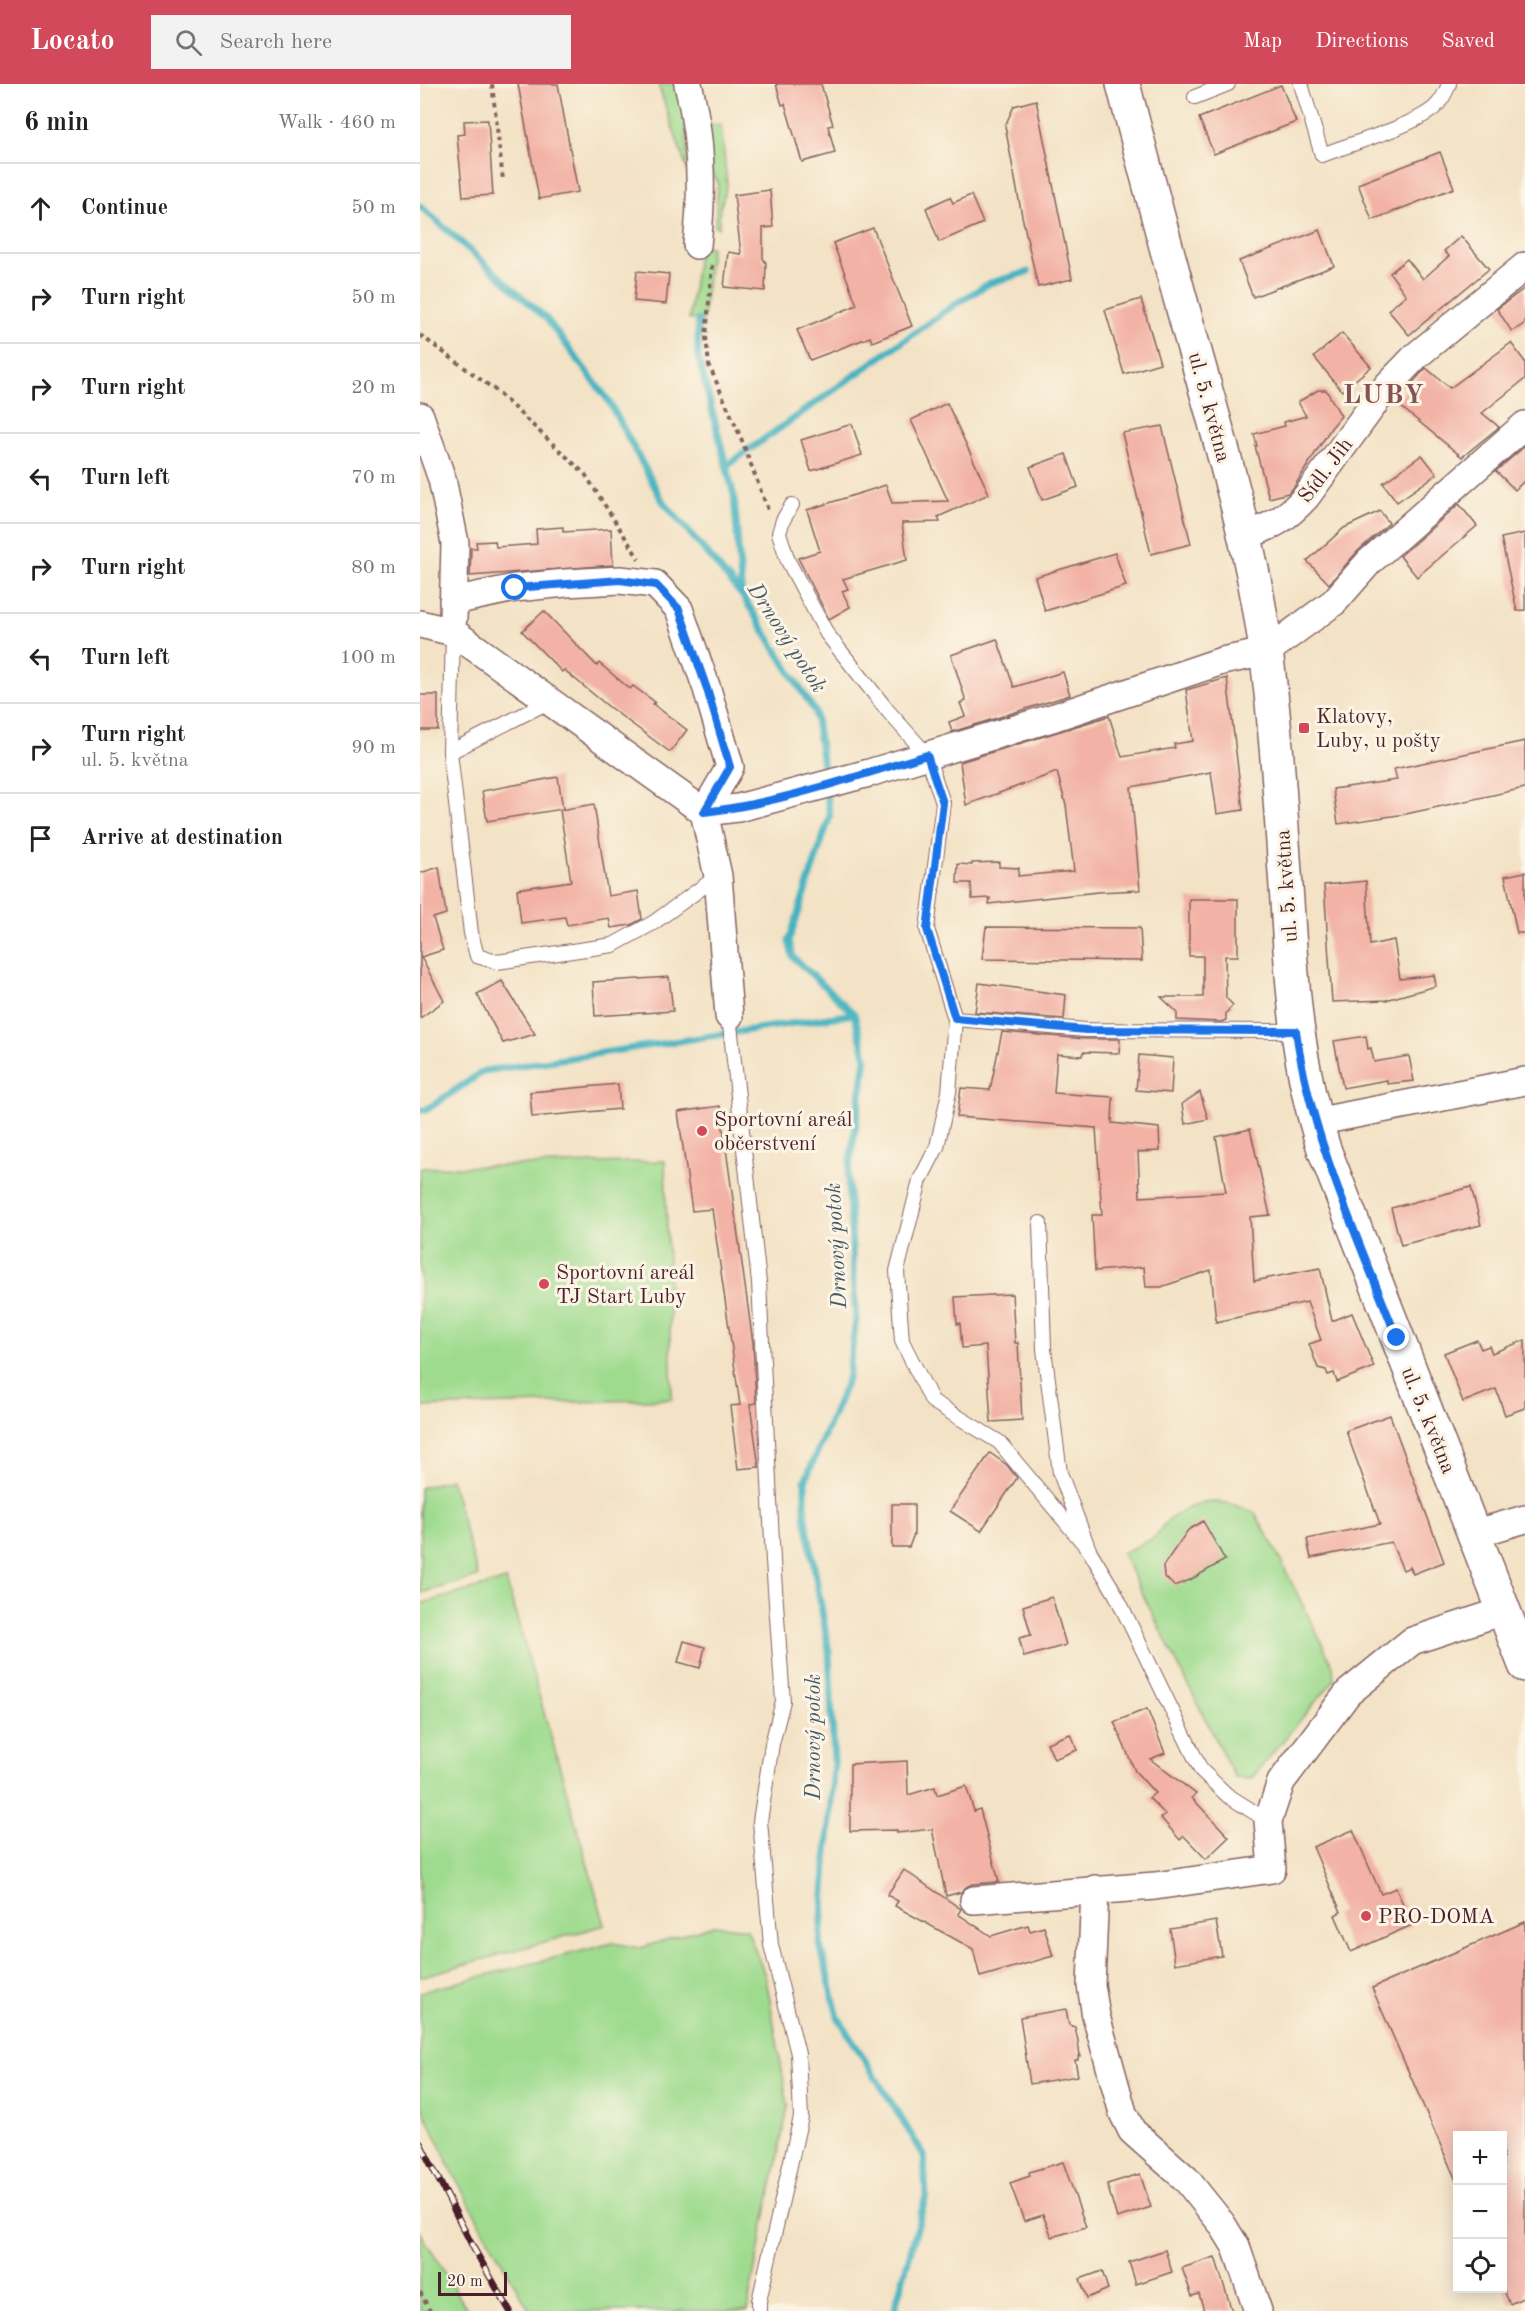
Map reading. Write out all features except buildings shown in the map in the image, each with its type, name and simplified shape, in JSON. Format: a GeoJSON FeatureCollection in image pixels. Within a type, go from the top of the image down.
{"type":"FeatureCollection","features":[{"type":"Feature","properties":{"kind":"street"},"geometry":{"type":"LineString","coordinates":[[688,84],[696,120],[701,166],[705,252]]}},
{"type":"Feature","properties":{"kind":"street","name":"ul. 5. května"},"geometry":{"type":"LineString","coordinates":[[1123,84],[1245,536],[1258,597],[1277,756],[1296,1031],[1315,1122],[1525,1665]]}},
{"type":"Feature","properties":{"kind":"street","name":"Sídl. Jih"},"geometry":{"type":"LineString","coordinates":[[1245,536],[1275,525],[1292,513],[1387,386],[1416,356],[1525,266]]}},
{"type":"Feature","properties":{"kind":"street"},"geometry":{"type":"LineString","coordinates":[[420,416],[442,479],[455,543],[453,632]]}},
{"type":"Feature","properties":{"kind":"street"},"geometry":{"type":"LineString","coordinates":[[704,812],[738,808],[869,773],[1055,717],[1222,661],[1266,652],[1334,602],[1369,562],[1525,425]]}},
{"type":"Feature","properties":{"kind":"street"},"geometry":{"type":"LineString","coordinates":[[453,601],[515,588],[566,583],[620,580],[656,585],[679,609],[707,689],[730,767],[704,812]]}},
{"type":"Feature","properties":{"kind":"street"},"geometry":{"type":"LineString","coordinates":[[420,624],[453,632],[704,812],[718,876],[730,1029]]}},
{"type":"Feature","properties":{"kind":"street"},"geometry":{"type":"LineString","coordinates":[[1315,1122],[1525,1081]]}},
{"type":"Feature","properties":{"kind":"street"},"geometry":{"type":"LineString","coordinates":[[1474,1534],[1525,1519]]}},
{"type":"Feature","properties":{"kind":"street"},"geometry":{"type":"LineString","coordinates":[[974,1900],[1155,1886],[1272,1869],[1268,1821],[1281,1782],[1348,1693],[1413,1641],[1503,1611]]}},
{"type":"Feature","properties":{"kind":"street"},"geometry":{"type":"LineString","coordinates":[[1095,1889],[1091,1985],[1096,2016],[1123,2113],[1132,2131],[1186,2180],[1222,2224],[1236,2247],[1258,2311]]}},
{"type":"Feature","properties":{"kind":"lane"},"geometry":{"type":"LineString","coordinates":[[1195,97],[1228,84]]}},
{"type":"Feature","properties":{"kind":"lane"},"geometry":{"type":"LineString","coordinates":[[1301,84],[1322,155],[1412,121],[1434,108],[1449,84]]}},
{"type":"Feature","properties":{"kind":"lane"},"geometry":{"type":"LineString","coordinates":[[792,506],[779,533],[788,561],[827,634],[927,755],[943,803],[927,929],[955,1018],[949,1092],[937,1147],[920,1180],[897,1271],[902,1341],[932,1401],[999,1442],[1089,1550],[1115,1593],[1201,1770],[1227,1795],[1268,1821]]}},
{"type":"Feature","properties":{"kind":"lane"},"geometry":{"type":"LineString","coordinates":[[453,632],[450,752],[471,933],[477,956],[496,962],[613,945],[653,923],[718,876]]}},
{"type":"Feature","properties":{"kind":"lane"},"geometry":{"type":"LineString","coordinates":[[450,752],[550,701]]}},
{"type":"Feature","properties":{"kind":"lane"},"geometry":{"type":"LineString","coordinates":[[955,1018],[1086,1030],[1296,1031]]}},
{"type":"Feature","properties":{"kind":"lane"},"geometry":{"type":"LineString","coordinates":[[730,1029],[759,1282],[773,1561],[783,1701],[772,1744],[760,1821],[771,1945],[798,2054],[801,2117],[759,2301],[759,2311]]}},
{"type":"Feature","properties":{"kind":"lane"},"geometry":{"type":"LineString","coordinates":[[1040,1223],[1044,1349],[1060,1473],[1089,1550]]}},
{"type":"Feature","properties":{"kind":"path"},"geometry":{"type":"LineString","coordinates":[[492,84],[502,180]]}},
{"type":"Feature","properties":{"kind":"path"},"geometry":{"type":"LineString","coordinates":[[705,252],[706,349],[709,365],[743,444],[768,511],[781,526]]}},
{"type":"Feature","properties":{"kind":"path"},"geometry":{"type":"LineString","coordinates":[[420,335],[495,390],[585,474],[656,585]]}},
{"type":"Feature","properties":{"kind":"path"},"geometry":{"type":"LineString","coordinates":[[420,2292],[430,2311]]}},
{"type":"Feature","properties":{"kind":"green space"},"geometry":{"type":"Polygon","coordinates":[[[658,84],[679,84],[685,112],[688,173],[658,84]]]}},
{"type":"Feature","properties":{"kind":"green space"},"geometry":{"type":"Polygon","coordinates":[[[721,124],[727,185],[720,209],[719,228],[715,226],[718,181],[712,175],[707,126],[721,124]]]}},
{"type":"Feature","properties":{"kind":"green space"},"geometry":{"type":"Polygon","coordinates":[[[699,246],[711,247],[703,321],[689,319],[699,246]]]}},
{"type":"Feature","properties":{"kind":"green space","name":"Sportovní areál TJ Start Luby"},"geometry":{"type":"Polygon","coordinates":[[[665,1161],[672,1399],[420,1407],[420,1168],[665,1161]]]}},
{"type":"Feature","properties":{"kind":"green space"},"geometry":{"type":"Polygon","coordinates":[[[451,1479],[478,1577],[420,1593],[420,1488],[451,1479]]]}},
{"type":"Feature","properties":{"kind":"green space"},"geometry":{"type":"Polygon","coordinates":[[[1204,1502],[1229,1503],[1254,1512],[1272,1543],[1333,1666],[1334,1680],[1251,1779],[1235,1778],[1122,1553],[1154,1538],[1165,1523],[1183,1510],[1204,1502]]]}},
{"type":"Feature","properties":{"kind":"green space"},"geometry":{"type":"Polygon","coordinates":[[[506,1580],[605,1925],[420,1977],[420,1604],[506,1580]]]}},
{"type":"Feature","properties":{"kind":"green space"},"geometry":{"type":"Polygon","coordinates":[[[714,1925],[747,1929],[766,1978],[788,2106],[748,2311],[530,2311],[450,2167],[420,2102],[420,1992],[613,1943],[640,1948],[714,1925]]]}},
{"type":"Feature","properties":{"kind":"green space"},"geometry":{"type":"Polygon","coordinates":[[[420,2232],[468,2311],[420,2311],[420,2232]]]}},
{"type":"Feature","properties":{"kind":"waterway","name":"Drnový potok"},"geometry":{"type":"LineString","coordinates":[[420,206],[546,318],[608,400],[662,500],[742,595],[815,712],[825,779]]}},
{"type":"Feature","properties":{"kind":"waterway"},"geometry":{"type":"LineString","coordinates":[[726,466],[957,303],[990,283],[1028,272]]}},
{"type":"Feature","properties":{"kind":"waterway"},"geometry":{"type":"LineString","coordinates":[[698,320],[698,356],[734,496],[742,595]]}},
{"type":"Feature","properties":{"kind":"waterway","name":"Drnový potok"},"geometry":{"type":"LineString","coordinates":[[826,790],[830,816],[789,941],[793,957],[854,1014],[866,1058],[848,1176],[856,1319],[848,1379],[805,1481],[805,1515],[829,1651],[834,1762],[820,1944],[838,2017],[924,2155],[926,2196],[894,2311]]}},
{"type":"Feature","properties":{"kind":"waterway"},"geometry":{"type":"LineString","coordinates":[[420,1110],[426,1110],[484,1071],[854,1014]]}},
{"type":"Feature","properties":{"kind":"railway"},"geometry":{"type":"LineString","coordinates":[[420,2143],[474,2249],[510,2311]]}},
{"type":"Feature","properties":{"kind":"place","name":"Klatovy, Luby, u pošty"},"geometry":{"type":"Point","coordinates":[1304,728]}},
{"type":"Feature","properties":{"kind":"place","name":"Sportovní areál občerstvení"},"geometry":{"type":"Point","coordinates":[702,1131]}},
{"type":"Feature","properties":{"kind":"place","name":"Sportovní areál TJ Start Luby"},"geometry":{"type":"Point","coordinates":[544,1284]}},
{"type":"Feature","properties":{"kind":"place","name":"PRO-DOMA"},"geometry":{"type":"Point","coordinates":[1366,1916]}},
{"type":"Feature","properties":{"kind":"district","name":"LUBY"},"geometry":{"type":"Point","coordinates":[1384,394]}},
{"type":"Feature","properties":{"kind":"route"},"geometry":{"type":"LineString","coordinates":[[515,588],[620,580],[656,585],[679,609],[707,689],[730,767],[704,812],[738,808],[788,796],[927,755],[943,803],[927,929],[955,1018],[1086,1030],[1296,1031],[1315,1122],[1397,1338]]}}]}
